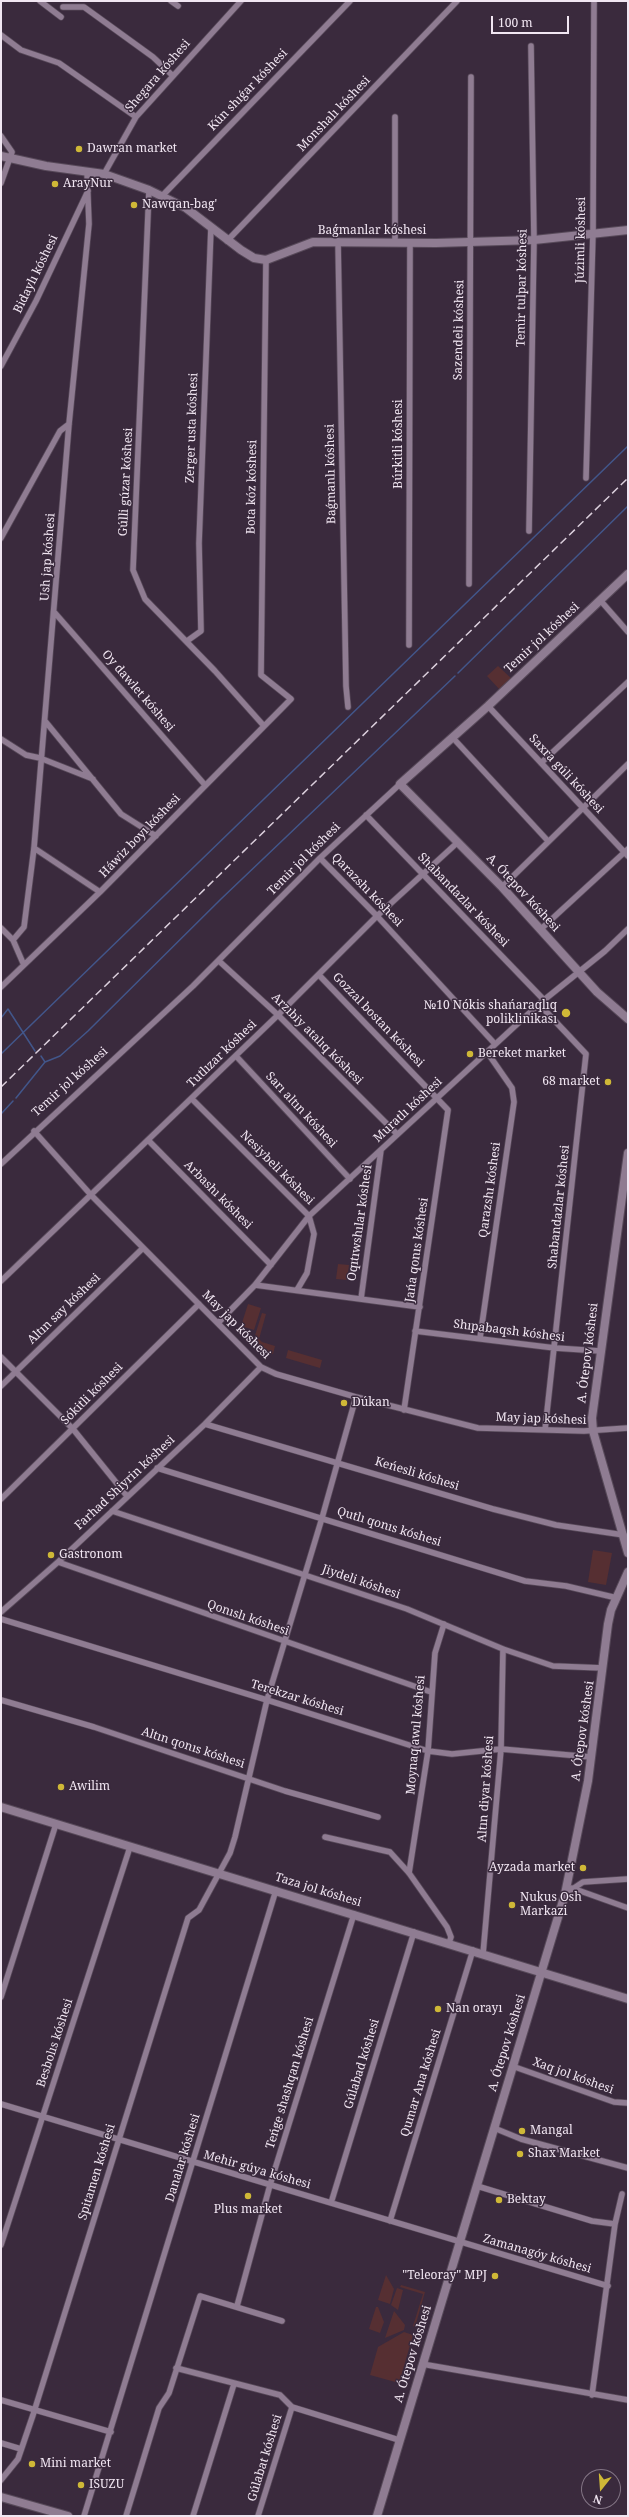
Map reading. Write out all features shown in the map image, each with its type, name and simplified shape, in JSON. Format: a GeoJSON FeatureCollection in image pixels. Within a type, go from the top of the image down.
{"type":"FeatureCollection","features":[{"type":"Feature","properties":{"kind":"street"},"geometry":{"type":"LineString","coordinates":[[40,1],[61,17]]}},
{"type":"Feature","properties":{"kind":"street"},"geometry":{"type":"LineString","coordinates":[[171,1],[178,6]]}},
{"type":"Feature","properties":{"kind":"street","name":"Shegara kóshesi"},"geometry":{"type":"LineString","coordinates":[[104,174],[136,117],[172,75],[242,1]]}},
{"type":"Feature","properties":{"kind":"street","name":"Kún shıǵar kóshesi"},"geometry":{"type":"LineString","coordinates":[[163,195],[350,1]]}},
{"type":"Feature","properties":{"kind":"street","name":"Monshalı kóshesi"},"geometry":{"type":"LineString","coordinates":[[228,241],[457,1]]}},
{"type":"Feature","properties":{"kind":"street","name":"Júzimli kóshesi"},"geometry":{"type":"LineString","coordinates":[[586,478],[593,232],[594,1]]}},
{"type":"Feature","properties":{"kind":"street"},"geometry":{"type":"LineString","coordinates":[[63,7],[84,7],[153,57],[172,75]]}},
{"type":"Feature","properties":{"kind":"street"},"geometry":{"type":"LineString","coordinates":[[1,35],[21,50],[59,63],[136,117]]}},
{"type":"Feature","properties":{"kind":"street","name":"Temir tulpar kóshesi"},"geometry":{"type":"LineString","coordinates":[[529,531],[534,240],[531,46]]}},
{"type":"Feature","properties":{"kind":"street","name":"Sazendeli kóshesi"},"geometry":{"type":"LineString","coordinates":[[469,584],[471,77]]}},
{"type":"Feature","properties":{"kind":"street"},"geometry":{"type":"LineString","coordinates":[[395,117],[395,242]]}},
{"type":"Feature","properties":{"kind":"street"},"geometry":{"type":"LineString","coordinates":[[1,136],[12,152],[1,183]]}},
{"type":"Feature","properties":{"kind":"street"},"geometry":{"type":"LineString","coordinates":[[1,156],[104,174],[163,195],[186,208],[228,241],[254,258],[266,260]]}},
{"type":"Feature","properties":{"kind":"street","name":"Ush jap kóshesi"},"geometry":{"type":"LineString","coordinates":[[13,940],[24,927],[34,848],[40,758],[55,613],[69,424],[89,224],[87,172]]}},
{"type":"Feature","properties":{"kind":"street","name":"Gúlli gúzar kóshesi"},"geometry":{"type":"LineString","coordinates":[[149,190],[133,570],[145,599],[187,641],[264,726]]}},
{"type":"Feature","properties":{"kind":"street","name":"Bidaylı kóshesi"},"geometry":{"type":"LineString","coordinates":[[1,366],[36,301],[88,191]]}},
{"type":"Feature","properties":{"kind":"street","name":"Zerger usta kóshesi"},"geometry":{"type":"LineString","coordinates":[[187,641],[201,631],[199,543],[211,227]]}},
{"type":"Feature","properties":{"kind":"street","name":"Baǵmanlar kóshesi"},"geometry":{"type":"LineString","coordinates":[[266,260],[303,244],[338,241],[471,242],[534,240],[593,232],[628,230]]}},
{"type":"Feature","properties":{"kind":"street","name":"Baǵmanlı kóshesi"},"geometry":{"type":"LineString","coordinates":[[338,241],[346,678],[348,707]]}},
{"type":"Feature","properties":{"kind":"street","name":"Búrkitli kóshesi"},"geometry":{"type":"LineString","coordinates":[[409,645],[410,242]]}},
{"type":"Feature","properties":{"kind":"street","name":"Bota kóz kóshesi"},"geometry":{"type":"LineString","coordinates":[[266,260],[261,675],[292,699]]}},
{"type":"Feature","properties":{"kind":"street"},"geometry":{"type":"LineString","coordinates":[[1,538],[60,431],[69,424]]}},
{"type":"Feature","properties":{"kind":"street","name":"Temir jol kóshesi"},"geometry":{"type":"LineString","coordinates":[[1,1164],[34,1131],[219,961],[320,858],[400,784],[488,706],[628,574]]}},
{"type":"Feature","properties":{"kind":"street"},"geometry":{"type":"LineString","coordinates":[[600,600],[628,632]]}},
{"type":"Feature","properties":{"kind":"street","name":"Oy dawlet kóshesi"},"geometry":{"type":"LineString","coordinates":[[55,613],[205,785]]}},
{"type":"Feature","properties":{"kind":"street"},"geometry":{"type":"LineString","coordinates":[[541,763],[628,682]]}},
{"type":"Feature","properties":{"kind":"street","name":"Háwiz boyı kóshesi"},"geometry":{"type":"LineString","coordinates":[[1,987],[23,964],[100,892],[292,699]]}},
{"type":"Feature","properties":{"kind":"street","name":"Saxra gúli kóshesi"},"geometry":{"type":"LineString","coordinates":[[488,706],[627,853]]}},
{"type":"Feature","properties":{"kind":"street"},"geometry":{"type":"LineString","coordinates":[[45,720],[121,814],[156,836]]}},
{"type":"Feature","properties":{"kind":"street"},"geometry":{"type":"LineString","coordinates":[[453,738],[548,841]]}},
{"type":"Feature","properties":{"kind":"street"},"geometry":{"type":"LineString","coordinates":[[1,739],[26,755],[40,758],[93,780]]}},
{"type":"Feature","properties":{"kind":"street"},"geometry":{"type":"LineString","coordinates":[[502,886],[628,764]]}},
{"type":"Feature","properties":{"kind":"street","name":"A. Ótepov kóshesi"},"geometry":{"type":"LineString","coordinates":[[400,784],[502,886],[579,972],[628,1019]]}},
{"type":"Feature","properties":{"kind":"street","name":"Shabandazlar kóshesi"},"geometry":{"type":"LineString","coordinates":[[366,815],[423,873],[541,1002],[586,1054],[545,1430]]}},
{"type":"Feature","properties":{"kind":"street","name":"Tutlızar kóshesi"},"geometry":{"type":"LineString","coordinates":[[1,1281],[192,1099],[377,916],[458,842]]}},
{"type":"Feature","properties":{"kind":"street"},"geometry":{"type":"LineString","coordinates":[[34,848],[100,892]]}},
{"type":"Feature","properties":{"kind":"street"},"geometry":{"type":"LineString","coordinates":[[541,929],[627,853]]}},
{"type":"Feature","properties":{"kind":"street","name":"Qarazshı kóshesi"},"geometry":{"type":"LineString","coordinates":[[320,858],[377,916],[495,1044]]}},
{"type":"Feature","properties":{"kind":"street"},"geometry":{"type":"LineString","coordinates":[[1,928],[13,940],[23,964]]}},
{"type":"Feature","properties":{"kind":"street","name":"Muratlı kóshesi"},"geometry":{"type":"LineString","coordinates":[[218,1323],[255,1285],[310,1216],[541,1002],[579,972],[628,929]]}},
{"type":"Feature","properties":{"kind":"street","name":"Arzıbiy atalıq kóshesi"},"geometry":{"type":"LineString","coordinates":[[219,961],[278,1015],[397,1134]]}},
{"type":"Feature","properties":{"kind":"street","name":"Gozzal bostan kóshesi"},"geometry":{"type":"LineString","coordinates":[[319,975],[438,1097]]}},
{"type":"Feature","properties":{"kind":"street","name":"Qarazshı kóshesi"},"geometry":{"type":"LineString","coordinates":[[480,1338],[514,1102],[512,1088],[487,1052]]}},
{"type":"Feature","properties":{"kind":"street","name":"Sarı altın kóshesi"},"geometry":{"type":"LineString","coordinates":[[236,1056],[350,1179]]}},
{"type":"Feature","properties":{"kind":"street","name":"Jańa qonıs kóshesi"},"geometry":{"type":"LineString","coordinates":[[404,1410],[448,1110],[438,1097]]}},
{"type":"Feature","properties":{"kind":"street","name":"Nesiybeli kóshesi"},"geometry":{"type":"LineString","coordinates":[[192,1099],[310,1216],[314,1234],[307,1273],[297,1290]]}},
{"type":"Feature","properties":{"kind":"street","name":"May jap kóshesi"},"geometry":{"type":"LineString","coordinates":[[34,1131],[91,1195],[261,1367],[276,1374],[356,1397],[478,1428],[593,1431],[628,1428]]}},
{"type":"Feature","properties":{"kind":"street","name":"Arbashı kóshesi"},"geometry":{"type":"LineString","coordinates":[[148,1140],[272,1265]]}},
{"type":"Feature","properties":{"kind":"street","name":"Oqıtıwshılar kóshesi"},"geometry":{"type":"LineString","coordinates":[[361,1299],[382,1150]]}},
{"type":"Feature","properties":{"kind":"street","name":"A. Ótepov kóshesi"},"geometry":{"type":"LineString","coordinates":[[628,1153],[592,1418],[593,1431],[628,1553]]}},
{"type":"Feature","properties":{"kind":"street","name":"Altın say kóshesi"},"geometry":{"type":"LineString","coordinates":[[1,1386],[143,1248]]}},
{"type":"Feature","properties":{"kind":"street"},"geometry":{"type":"LineString","coordinates":[[255,1285],[420,1307]]}},
{"type":"Feature","properties":{"kind":"street","name":"Sókitli kóshesi"},"geometry":{"type":"LineString","coordinates":[[1,1499],[199,1304]]}},
{"type":"Feature","properties":{"kind":"street","name":"Shıpabaqsh kóshesi"},"geometry":{"type":"LineString","coordinates":[[415,1331],[555,1348],[600,1351]]}},
{"type":"Feature","properties":{"kind":"street"},"geometry":{"type":"LineString","coordinates":[[1,1357],[73,1428],[127,1496]]}},
{"type":"Feature","properties":{"kind":"street","name":"Farhad Shiyrin kóshesi"},"geometry":{"type":"LineString","coordinates":[[1,1612],[58,1562],[205,1424],[261,1367]]}},
{"type":"Feature","properties":{"kind":"street","name":"Spitamen kóshesi"},"geometry":{"type":"LineString","coordinates":[[1,2480],[18,2459],[35,2410],[188,1918],[199,1910],[219,1874],[235,1837],[267,1700],[339,1461],[356,1397]]}},
{"type":"Feature","properties":{"kind":"street","name":"Keńesli kóshesi"},"geometry":{"type":"LineString","coordinates":[[205,1424],[339,1461],[493,1509],[556,1525],[624,1535]]}},
{"type":"Feature","properties":{"kind":"street","name":"Qutlı qonıs kóshesi"},"geometry":{"type":"LineString","coordinates":[[157,1468],[525,1581],[566,1586],[617,1598]]}},
{"type":"Feature","properties":{"kind":"street","name":"Jiydeli kóshesi"},"geometry":{"type":"LineString","coordinates":[[112,1511],[407,1609],[503,1649],[553,1666],[604,1668]]}},
{"type":"Feature","properties":{"kind":"street","name":"Qonıslı kóshesi"},"geometry":{"type":"LineString","coordinates":[[58,1562],[431,1692]]}},
{"type":"Feature","properties":{"kind":"street","name":"A. Ótepov kóshesi"},"geometry":{"type":"LineString","coordinates":[[377,2516],[565,1894],[591,1757],[604,1668],[608,1624],[628,1572]]}},
{"type":"Feature","properties":{"kind":"street","name":"Terekzar kóshesi"},"geometry":{"type":"LineString","coordinates":[[1,1619],[428,1751],[452,1754],[501,1749],[591,1757]]}},
{"type":"Feature","properties":{"kind":"street","name":"Moynaq awıl kóshesi"},"geometry":{"type":"LineString","coordinates":[[409,1873],[428,1751],[431,1692],[435,1653],[444,1624]]}},
{"type":"Feature","properties":{"kind":"street","name":"Altın diyar kóshesi"},"geometry":{"type":"LineString","coordinates":[[484,1954],[501,1749],[503,1649]]}},
{"type":"Feature","properties":{"kind":"street","name":"Altın qonıs kóshesi"},"geometry":{"type":"LineString","coordinates":[[1,1700],[94,1727],[248,1778],[378,1817]]}},
{"type":"Feature","properties":{"kind":"street","name":"Taza jol kóshesi"},"geometry":{"type":"LineString","coordinates":[[1,1807],[473,1950],[628,1999]]}},
{"type":"Feature","properties":{"kind":"street"},"geometry":{"type":"LineString","coordinates":[[1,1997],[56,1824]]}},
{"type":"Feature","properties":{"kind":"street"},"geometry":{"type":"LineString","coordinates":[[325,1837],[390,1852],[409,1873],[449,1930],[449,1943]]}},
{"type":"Feature","properties":{"kind":"street","name":"Besbolıs kóshesi"},"geometry":{"type":"LineString","coordinates":[[1,2246],[130,1847]]}},
{"type":"Feature","properties":{"kind":"street"},"geometry":{"type":"LineString","coordinates":[[565,1894],[582,1882],[628,1879]]}},
{"type":"Feature","properties":{"kind":"street"},"geometry":{"type":"LineString","coordinates":[[572,1888],[628,1908]]}},
{"type":"Feature","properties":{"kind":"street","name":"Danalar kóshesi"},"geometry":{"type":"LineString","coordinates":[[84,2516],[276,1890]]}},
{"type":"Feature","properties":{"kind":"street","name":"Teńge shashqan kóshesi"},"geometry":{"type":"LineString","coordinates":[[237,2306],[270,2185],[354,1914]]}},
{"type":"Feature","properties":{"kind":"street","name":"Gúlabad kóshesi"},"geometry":{"type":"LineString","coordinates":[[331,2203],[414,1932]]}},
{"type":"Feature","properties":{"kind":"street","name":"Qumar Ana kóshesi"},"geometry":{"type":"LineString","coordinates":[[390,2221],[473,1950]]}},
{"type":"Feature","properties":{"kind":"street","name":"Xaq jol kóshesi"},"geometry":{"type":"LineString","coordinates":[[512,2066],[614,2102],[628,2103]]}},
{"type":"Feature","properties":{"kind":"street","name":"Mehir gúyа kóshesi"},"geometry":{"type":"LineString","coordinates":[[1,2104],[460,2243]]}},
{"type":"Feature","properties":{"kind":"street"},"geometry":{"type":"LineString","coordinates":[[494,2128],[521,2139],[628,2168]]}},
{"type":"Feature","properties":{"kind":"street"},"geometry":{"type":"LineString","coordinates":[[477,2186],[592,2221],[615,2224]]}},
{"type":"Feature","properties":{"kind":"street"},"geometry":{"type":"LineString","coordinates":[[592,2395],[608,2286],[615,2224],[622,2194]]}},
{"type":"Feature","properties":{"kind":"street","name":"Zamanagóy kóshesi"},"geometry":{"type":"LineString","coordinates":[[460,2243],[608,2286]]}},
{"type":"Feature","properties":{"kind":"street"},"geometry":{"type":"LineString","coordinates":[[126,2516],[159,2408],[169,2393],[200,2296],[237,2306],[282,2321]]}},
{"type":"Feature","properties":{"kind":"street"},"geometry":{"type":"LineString","coordinates":[[422,2364],[592,2395],[628,2400]]}},
{"type":"Feature","properties":{"kind":"street"},"geometry":{"type":"LineString","coordinates":[[176,2368],[280,2395],[292,2407],[399,2440]]}},
{"type":"Feature","properties":{"kind":"street"},"geometry":{"type":"LineString","coordinates":[[193,2516],[234,2384]]}},
{"type":"Feature","properties":{"kind":"street"},"geometry":{"type":"LineString","coordinates":[[1,2400],[111,2432]]}},
{"type":"Feature","properties":{"kind":"street","name":"Gúlabat kóshesi"},"geometry":{"type":"LineString","coordinates":[[258,2516],[292,2407]]}},
{"type":"Feature","properties":{"kind":"street"},"geometry":{"type":"LineString","coordinates":[[1,2443],[21,2449]]}},
{"type":"Feature","properties":{"kind":"street"},"geometry":{"type":"LineString","coordinates":[[1,2497],[68,2516]]}},
{"type":"Feature","properties":{"kind":"shaded area"},"geometry":{"type":"Polygon","coordinates":[[[498,666],[512,679],[500,690],[487,676],[498,666]]]}},
{"type":"Feature","properties":{"kind":"shaded area"},"geometry":{"type":"Polygon","coordinates":[[[338,1264],[349,1265],[347,1280],[336,1279],[338,1264]]]}},
{"type":"Feature","properties":{"kind":"shaded area"},"geometry":{"type":"Polygon","coordinates":[[[248,1304],[261,1308],[254,1330],[241,1326],[248,1304]]]}},
{"type":"Feature","properties":{"kind":"shaded area"},"geometry":{"type":"Polygon","coordinates":[[[262,1313],[266,1314],[259,1339],[262,1342],[275,1346],[273,1354],[261,1351],[253,1342],[262,1313]]]}},
{"type":"Feature","properties":{"kind":"shaded area"},"geometry":{"type":"Polygon","coordinates":[[[288,1350],[322,1360],[320,1368],[286,1358],[288,1350]]]}},
{"type":"Feature","properties":{"kind":"shaded area"},"geometry":{"type":"Polygon","coordinates":[[[593,1550],[612,1553],[606,1585],[588,1582],[593,1550]]]}},
{"type":"Feature","properties":{"kind":"shaded area"},"geometry":{"type":"Polygon","coordinates":[[[386,2275],[394,2289],[390,2304],[378,2300],[386,2275]]]}},
{"type":"Feature","properties":{"kind":"shaded area"},"geometry":{"type":"Polygon","coordinates":[[[401,2285],[425,2292],[415,2327],[413,2326],[423,2294],[400,2287],[401,2285]]]}},
{"type":"Feature","properties":{"kind":"shaded area"},"geometry":{"type":"Polygon","coordinates":[[[397,2288],[403,2290],[398,2310],[391,2305],[397,2288]]]}},
{"type":"Feature","properties":{"kind":"shaded area"},"geometry":{"type":"Polygon","coordinates":[[[376,2307],[378,2307],[384,2322],[380,2333],[369,2329],[376,2307]]]}},
{"type":"Feature","properties":{"kind":"shaded area"},"geometry":{"type":"Polygon","coordinates":[[[394,2311],[405,2325],[404,2330],[385,2338],[394,2311]]]}},
{"type":"Feature","properties":{"kind":"shaded area"},"geometry":{"type":"Polygon","coordinates":[[[404,2332],[413,2335],[399,2383],[370,2375],[378,2347],[404,2332]]]}},
{"type":"Feature","properties":{"kind":"waterway"},"geometry":{"type":"LineString","coordinates":[[1,1054],[628,446]]}},
{"type":"Feature","properties":{"kind":"waterway"},"geometry":{"type":"LineString","coordinates":[[458,673],[628,506]]}},
{"type":"Feature","properties":{"kind":"waterway"},"geometry":{"type":"LineString","coordinates":[[41,1056],[45,1062],[60,1056],[88,1031],[221,899],[455,676]]}},
{"type":"Feature","properties":{"kind":"waterway"},"geometry":{"type":"LineString","coordinates":[[1,1018],[8,1009],[35,1051]]}},
{"type":"Feature","properties":{"kind":"waterway"},"geometry":{"type":"LineString","coordinates":[[16,1098],[45,1062]]}},
{"type":"Feature","properties":{"kind":"waterway"},"geometry":{"type":"LineString","coordinates":[[1,1114],[13,1101]]}},
{"type":"Feature","properties":{"kind":"railway"},"geometry":{"type":"LineString","coordinates":[[1,1087],[628,478]]}},
{"type":"Feature","properties":{"kind":"place","name":"Dawran market"},"geometry":{"type":"Point","coordinates":[79,149]}},
{"type":"Feature","properties":{"kind":"place","name":"ArayNur"},"geometry":{"type":"Point","coordinates":[55,184]}},
{"type":"Feature","properties":{"kind":"place","name":"Nawqan-bag'"},"geometry":{"type":"Point","coordinates":[134,205]}},
{"type":"Feature","properties":{"kind":"place","name":"№10 Nókis shańaraqlıq poliklinikası"},"geometry":{"type":"Point","coordinates":[566,1013]}},
{"type":"Feature","properties":{"kind":"place","name":"Bereket market"},"geometry":{"type":"Point","coordinates":[470,1054]}},
{"type":"Feature","properties":{"kind":"place","name":"68 market"},"geometry":{"type":"Point","coordinates":[608,1082]}},
{"type":"Feature","properties":{"kind":"place","name":"Dúkan"},"geometry":{"type":"Point","coordinates":[344,1403]}},
{"type":"Feature","properties":{"kind":"place","name":"Gastronom"},"geometry":{"type":"Point","coordinates":[51,1555]}},
{"type":"Feature","properties":{"kind":"place","name":"Awilim"},"geometry":{"type":"Point","coordinates":[61,1787]}},
{"type":"Feature","properties":{"kind":"place","name":"Ayzada market"},"geometry":{"type":"Point","coordinates":[583,1868]}},
{"type":"Feature","properties":{"kind":"place","name":"Nukus Osh Markazi"},"geometry":{"type":"Point","coordinates":[512,1905]}},
{"type":"Feature","properties":{"kind":"place","name":"Nan orayı"},"geometry":{"type":"Point","coordinates":[438,2009]}},
{"type":"Feature","properties":{"kind":"place","name":"Mangal"},"geometry":{"type":"Point","coordinates":[522,2131]}},
{"type":"Feature","properties":{"kind":"place","name":"Shax Market"},"geometry":{"type":"Point","coordinates":[520,2154]}},
{"type":"Feature","properties":{"kind":"place","name":"Plus market"},"geometry":{"type":"Point","coordinates":[248,2196]}},
{"type":"Feature","properties":{"kind":"place","name":"Bektay"},"geometry":{"type":"Point","coordinates":[499,2200]}},
{"type":"Feature","properties":{"kind":"place","name":"\"Teleoray\" MPJ"},"geometry":{"type":"Point","coordinates":[495,2276]}},
{"type":"Feature","properties":{"kind":"place","name":"Mini market"},"geometry":{"type":"Point","coordinates":[32,2464]}},
{"type":"Feature","properties":{"kind":"place","name":"ISUZU"},"geometry":{"type":"Point","coordinates":[81,2485]}}]}
